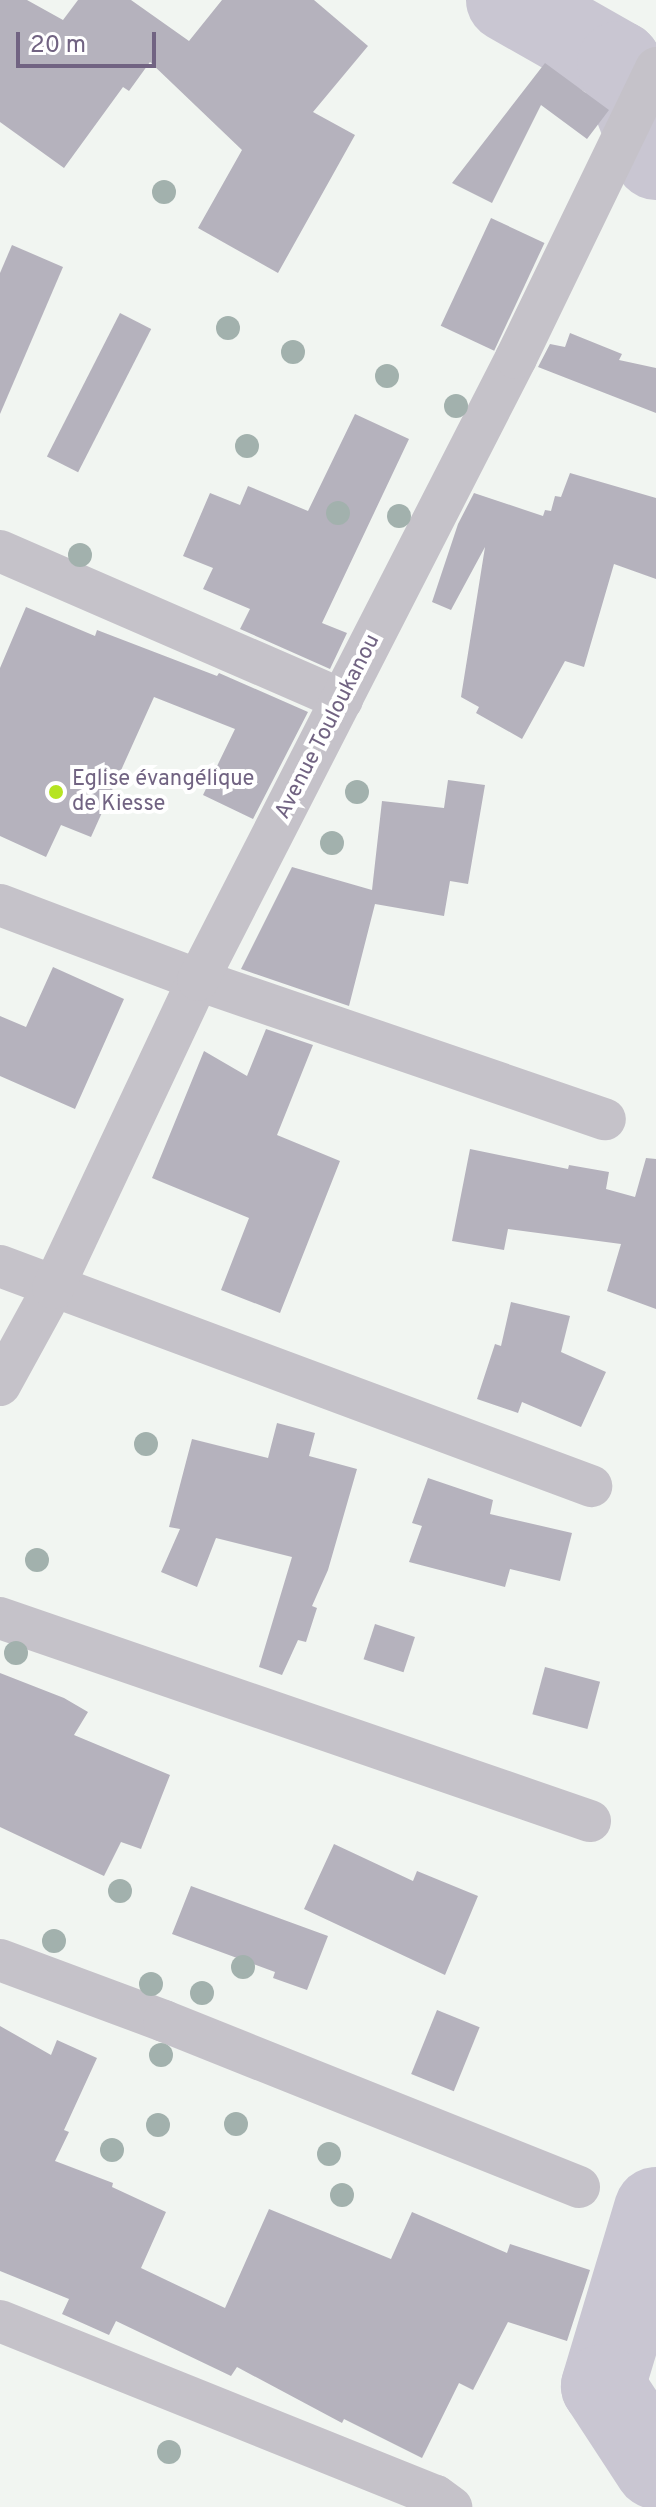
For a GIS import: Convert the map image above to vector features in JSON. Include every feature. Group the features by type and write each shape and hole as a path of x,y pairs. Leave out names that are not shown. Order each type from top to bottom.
{"street":[{"name":"Avenue Touloukanou","path":"0,1385 53,1288 198,980 516,358 656,68"},
{"path":"0,551 342,700"},
{"path":"0,905 198,980 605,1119"},
{"path":"0,1266 591,1486"},
{"path":"0,1618 590,1821"},
{"path":"0,1960 164,2021 579,2187"},
{"path":"0,2321 436,2496 451,2507"}],"building":[{"path":"0,0 27,0 63,20 78,0 131,0 189,41 222,0 314,0 368,46 313,112 355,135 278,273 198,228 242,150 150,62 129,91 123,87 64,168 0,122"},
{"path":"545,63 609,110 587,139 541,105 492,203 452,183"},
{"path":"491,218 544,243 494,351 441,326"},
{"path":"12,245 63,267 0,414 0,273"},
{"path":"120,313 151,329 78,472 47,456"},
{"path":"570,333 622,354 619,360 656,368 656,413 538,367 550,344 565,347"},
{"path":"355,414 409,439 322,623 347,633 330,669 240,629 250,609 203,589 213,568 183,556 210,493 240,505 248,486 308,511"},
{"path":"570,473 656,498 656,579 614,564 584,667 565,661 522,739 476,713 479,707 461,697 485,547 451,610 432,602 458,524 474,493 543,516 545,510 551,511 555,496 561,497"},
{"path":"26,607 95,636 97,630 217,676 219,673 308,712 253,819 203,795 235,729 154,697 91,837 61,825 46,857 0,836 0,668"},
{"path":"448,780 485,785 468,884 450,881 444,916 375,904 349,1006 241,969 292,867 372,890 382,801 444,808"},
{"path":"53,967 124,999 75,1109 0,1076 0,1016 26,1027"},
{"path":"266,1029 313,1045 277,1135 340,1161 280,1313 221,1290 249,1218 152,1178 204,1051 247,1076"},
{"path":"470,1149 568,1169 569,1165 609,1172 606,1189 635,1197 646,1158 656,1159 656,1309 607,1291 621,1244 508,1229 504,1250 452,1241"},
{"path":"511,1302 570,1316 561,1352 606,1372 581,1427 522,1402 518,1413 477,1399 495,1344 501,1346"},
{"path":"277,1423 315,1433 309,1456 357,1469 328,1570 312,1606 317,1608 306,1642 298,1640 282,1675 259,1667 292,1557 216,1538 197,1587 161,1572 180,1529 169,1527 192,1439 268,1458"},
{"path":"428,1478 493,1500 490,1514 572,1533 560,1581 510,1569 505,1587 409,1562 422,1526 412,1523"},
{"path":"375,1624 415,1637 404,1672 364,1659"},
{"path":"545,1667 600,1682 587,1729 532,1714"},
{"path":"0,1673 64,1698 88,1712 74,1735 170,1775 141,1849 121,1842 104,1876 0,1827"},
{"path":"334,1844 413,1881 417,1871 478,1896 445,1975 304,1909"},
{"path":"191,1886 328,1936 307,1990 273,1978 275,1972 172,1934"},
{"path":"437,2010 480,2027 454,2091 411,2074"},
{"path":"0,2026 51,2055 57,2040 97,2058 64,2130 69,2132 55,2161 113,2183 112,2187 166,2212 141,2268 225,2308 269,2209 391,2259 412,2212 507,2253 510,2244 590,2270 567,2341 508,2322 473,2390 459,2383 422,2458 344,2419 342,2423 237,2367 231,2376 116,2321 109,2335 62,2314 69,2299 0,2271"}],"waterway":[{"path":"508,0 619,63 656,158"},
{"path":"656,2209 603,2386 656,2467"}],"place":[{"name":"Eglise évangélique de Kiesse","path":"56,792"}]}
